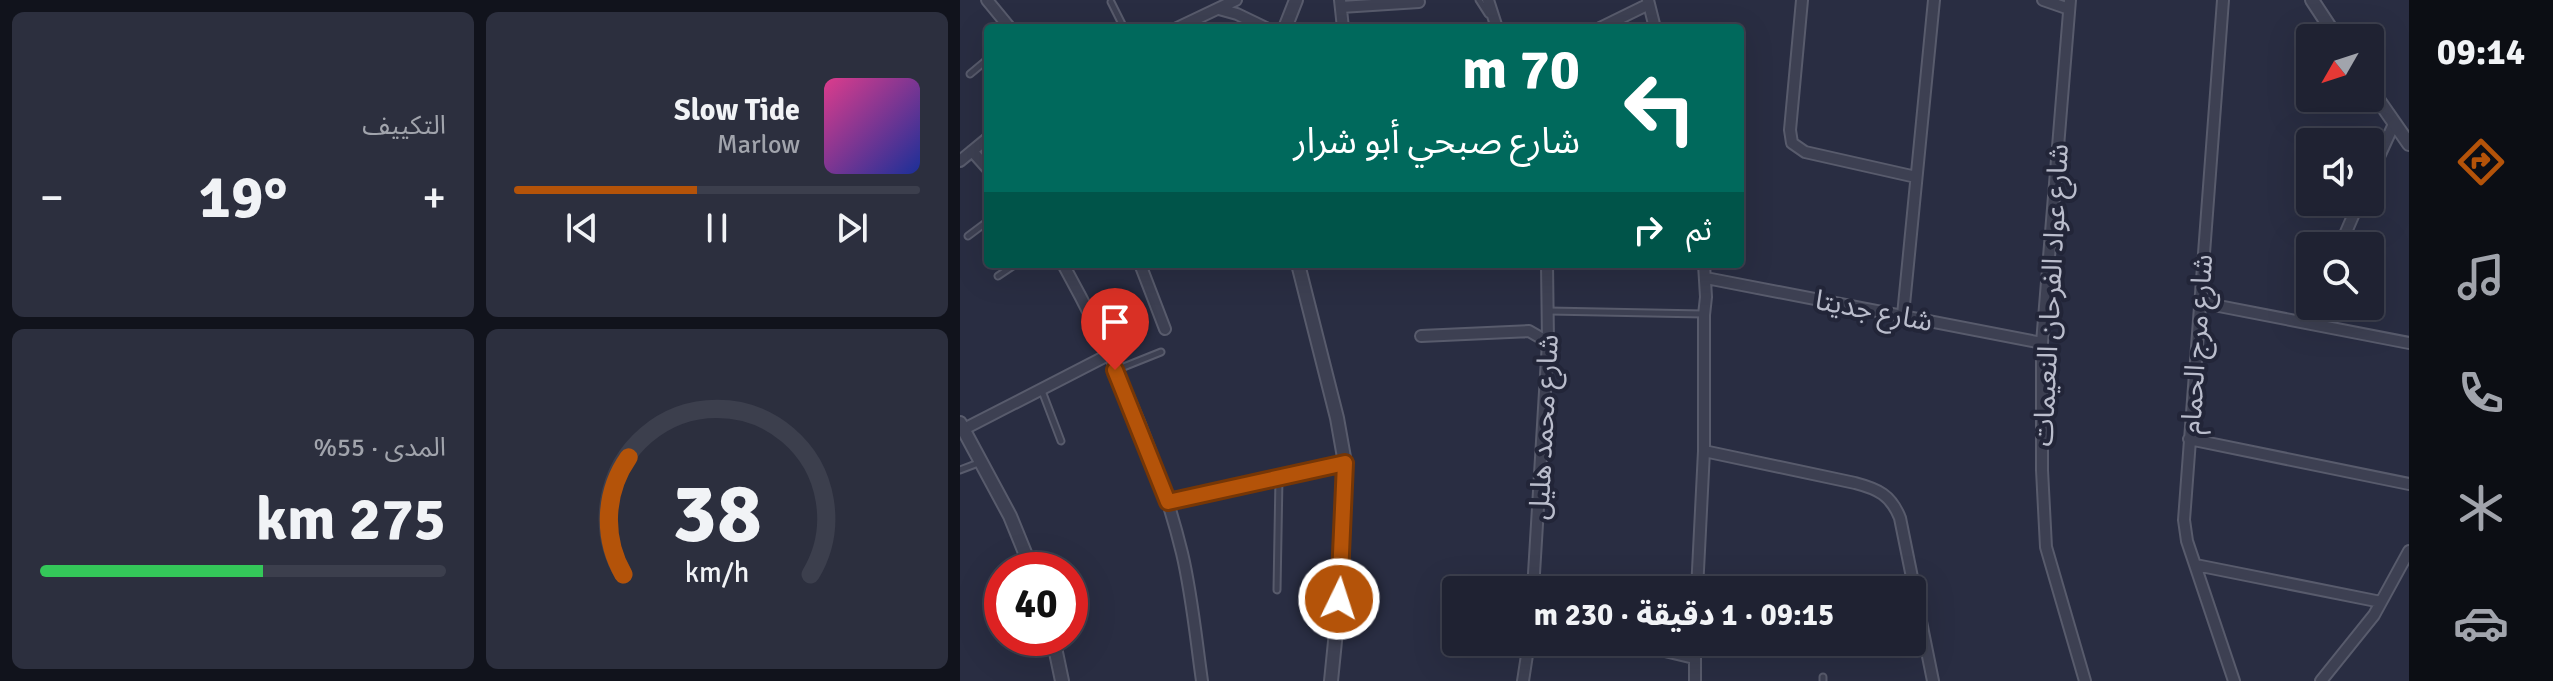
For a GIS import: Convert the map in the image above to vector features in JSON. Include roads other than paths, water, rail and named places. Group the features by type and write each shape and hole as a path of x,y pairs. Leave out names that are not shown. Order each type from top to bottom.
{"street":[{"path":"987,0 1007,24"},
{"path":"1186,24 1236,0"},
{"path":"1287,24 1296,0"},
{"path":"1488,0 1495,24"},
{"path":"1802,0 1790,130 1792,143 1805,152 1916,177"},
{"path":"1903,315 1934,0"},
{"path":"2043,0 2069,5"},
{"name":"شارع مرج الحمام","path":"2223,0 2184,520 2234,681"},
{"path":"2312,1 2328,24"},
{"path":"1343,24 1341,4 1419,2"},
{"path":"1608,24 1649,2 1654,24"},
{"name":"شارع عواد الفرحان النعيمات","path":"2069,5 2042,343 2042,483 2046,547 2085,681"},
{"path":"1219,9 1258,24"},
{"path":"2384,109 2409,144"},
{"path":"2384,146 2394,124"},
{"path":"960,161 984,141"},
{"path":"972,151 984,164"},
{"path":"1065,268 1115,370 1168,502 1183,556 1202,681"},
{"path":"1142,268 1165,329"},
{"path":"1299,268 1337,418 1345,463 1342,572 1331,681"},
{"name":"شارع محمد هليل","path":"1534,576 1548,342 1547,268"},
{"path":"1698,576 1704,451 1705,268"},
{"name":"شارع جديتا","path":"1706,278 2042,343"},
{"path":"2198,302 2409,343"},
{"path":"2311,324 2313,320"},
{"path":"1421,336 1529,331 1548,342"},
{"path":"1025,552 1010,516 962,426 1042,390 1108,355"},
{"path":"2189,439 2409,484"},
{"path":"1704,451 1855,483 1888,496 1900,518 1933,681"},
{"path":"1168,502 1345,463"},
{"path":"2324,680 2381,602 2407,558"},
{"path":"2196,565 2381,602"},
{"path":"1057,656 1062,681"},
{"path":"1523,681 1527,656"},
{"path":"1686,656 1694,658 1695,681"}],"lane":[{"path":"1479,0 1495,24"},
{"path":"1111,2 1122,24"},
{"path":"970,74 984,62"},
{"path":"968,236 984,224"},
{"path":"998,276 1010,268"},
{"path":"1549,311 1704,315"},
{"path":"1115,370 1161,352"},
{"path":"1042,390 1061,441"},
{"path":"960,470 982,462"},
{"path":"1277,590 1279,477"}]}
